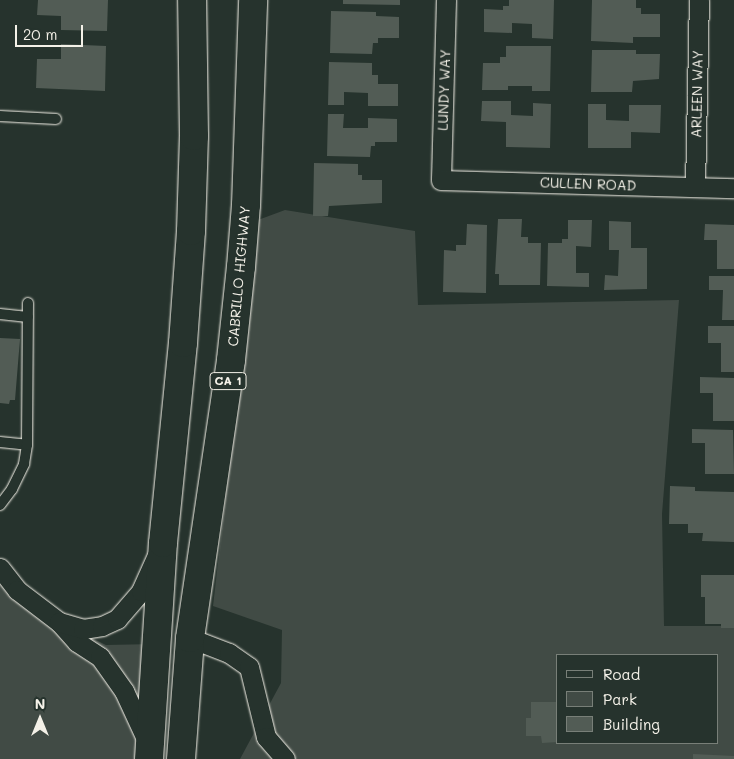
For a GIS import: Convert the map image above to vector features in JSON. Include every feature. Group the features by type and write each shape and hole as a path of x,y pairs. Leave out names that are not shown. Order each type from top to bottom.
{"highway":[{"path":"149,751 162,543 183,343 191,231 194,136 192,0"},
{"name":"CABRILLO HIGHWAY","path":"181,759 190,638 227,388 241,267 246,205 253,0"}],"street":[{"name":"LUNDY WAY","path":"441,180 446,0"},
{"name":"ARLEEN WAY","path":"694,187 699,0"},
{"name":"CULLEN ROAD","path":"441,180 734,188"},
{"path":"59,622 82,629 102,626 117,619 141,591 162,543"},
{"path":"0,568 17,590 59,622 77,642 100,657 124,691 149,751"},
{"path":"190,638 229,652 249,667 266,737 286,759"}],"lane":[{"path":"0,116 56,119"},
{"path":"0,505 21,474 26,445 28,303"},
{"path":"0,314 28,317"},
{"path":"0,442 26,445"}],"green space":[{"path":"285,210 415,231 418,305 679,300 662,514 664,626 734,626 734,759 240,759 281,683 282,630 213,606 258,220"},
{"path":"0,568 59,622 106,645 155,644 149,759 0,759"}],"building":[{"path":"38,0 108,0 107,31 61,30 61,16 37,15"},
{"path":"343,0 400,0 400,5 343,4"},
{"path":"509,0 554,0 553,39 532,38 532,24 512,23 512,33 484,32 484,9 503,10 503,6 509,6"},
{"path":"592,0 636,0 636,8 641,8 641,14 660,14 660,37 633,37 633,43 591,41"},
{"path":"331,11 376,12 376,16 399,17 399,38 378,38 378,43 373,43 372,54 330,53"},
{"path":"61,44 106,46 105,91 36,88 37,59 61,59"},
{"path":"506,46 551,46 550,91 532,91 532,86 508,86 508,90 482,90 483,63 500,63 500,57 506,57"},
{"path":"592,50 636,50 636,54 660,54 659,79 633,81 632,92 591,92"},
{"path":"329,62 372,63 372,75 378,75 378,84 398,84 398,106 368,106 368,93 344,92 344,105 328,105"},
{"path":"482,101 511,101 511,115 533,116 533,103 551,104 550,148 506,147 506,122 481,121"},
{"path":"588,104 606,104 606,120 629,121 629,105 661,105 660,133 631,132 631,148 588,148"},
{"path":"328,114 344,114 343,128 368,128 368,118 397,119 397,142 375,142 375,146 371,146 370,157 327,156"},
{"path":"314,163 358,164 358,175 362,175 362,180 382,180 382,203 329,206 328,216 313,216"},
{"path":"498,219 522,219 521,237 528,237 528,243 541,243 540,285 499,285 499,274 495,274"},
{"path":"568,220 592,220 591,247 576,246 576,273 589,273 589,287 547,286 548,243 562,243 562,239 568,239"},
{"path":"609,221 631,222 631,248 647,248 647,289 604,290 605,275 618,276 619,250 609,250"},
{"path":"467,224 487,225 486,293 443,292 444,250 456,251 456,245 466,245"},
{"path":"705,224 734,225 734,269 717,269 717,240 704,240"},
{"path":"709,276 734,276 734,320 722,320 723,290 709,290"},
{"path":"708,326 734,326 734,372 721,372 721,343 708,343"},
{"path":"0,338 20,339 15,400 10,400 9,404 0,403"},
{"path":"700,377 734,378 734,421 713,421 713,393 700,393"},
{"path":"692,429 733,430 734,474 705,474 705,443 692,443"},
{"path":"670,486 695,487 695,491 734,492 734,542 702,541 703,533 688,533 688,524 669,524"},
{"path":"701,575 734,575 734,628 721,628 721,624 705,624 705,597 701,597"},
{"path":"531,702 556,702 556,742 542,743 541,736 526,736 526,718 531,718"},
{"path":"693,754 734,756 734,759 693,759"}]}
